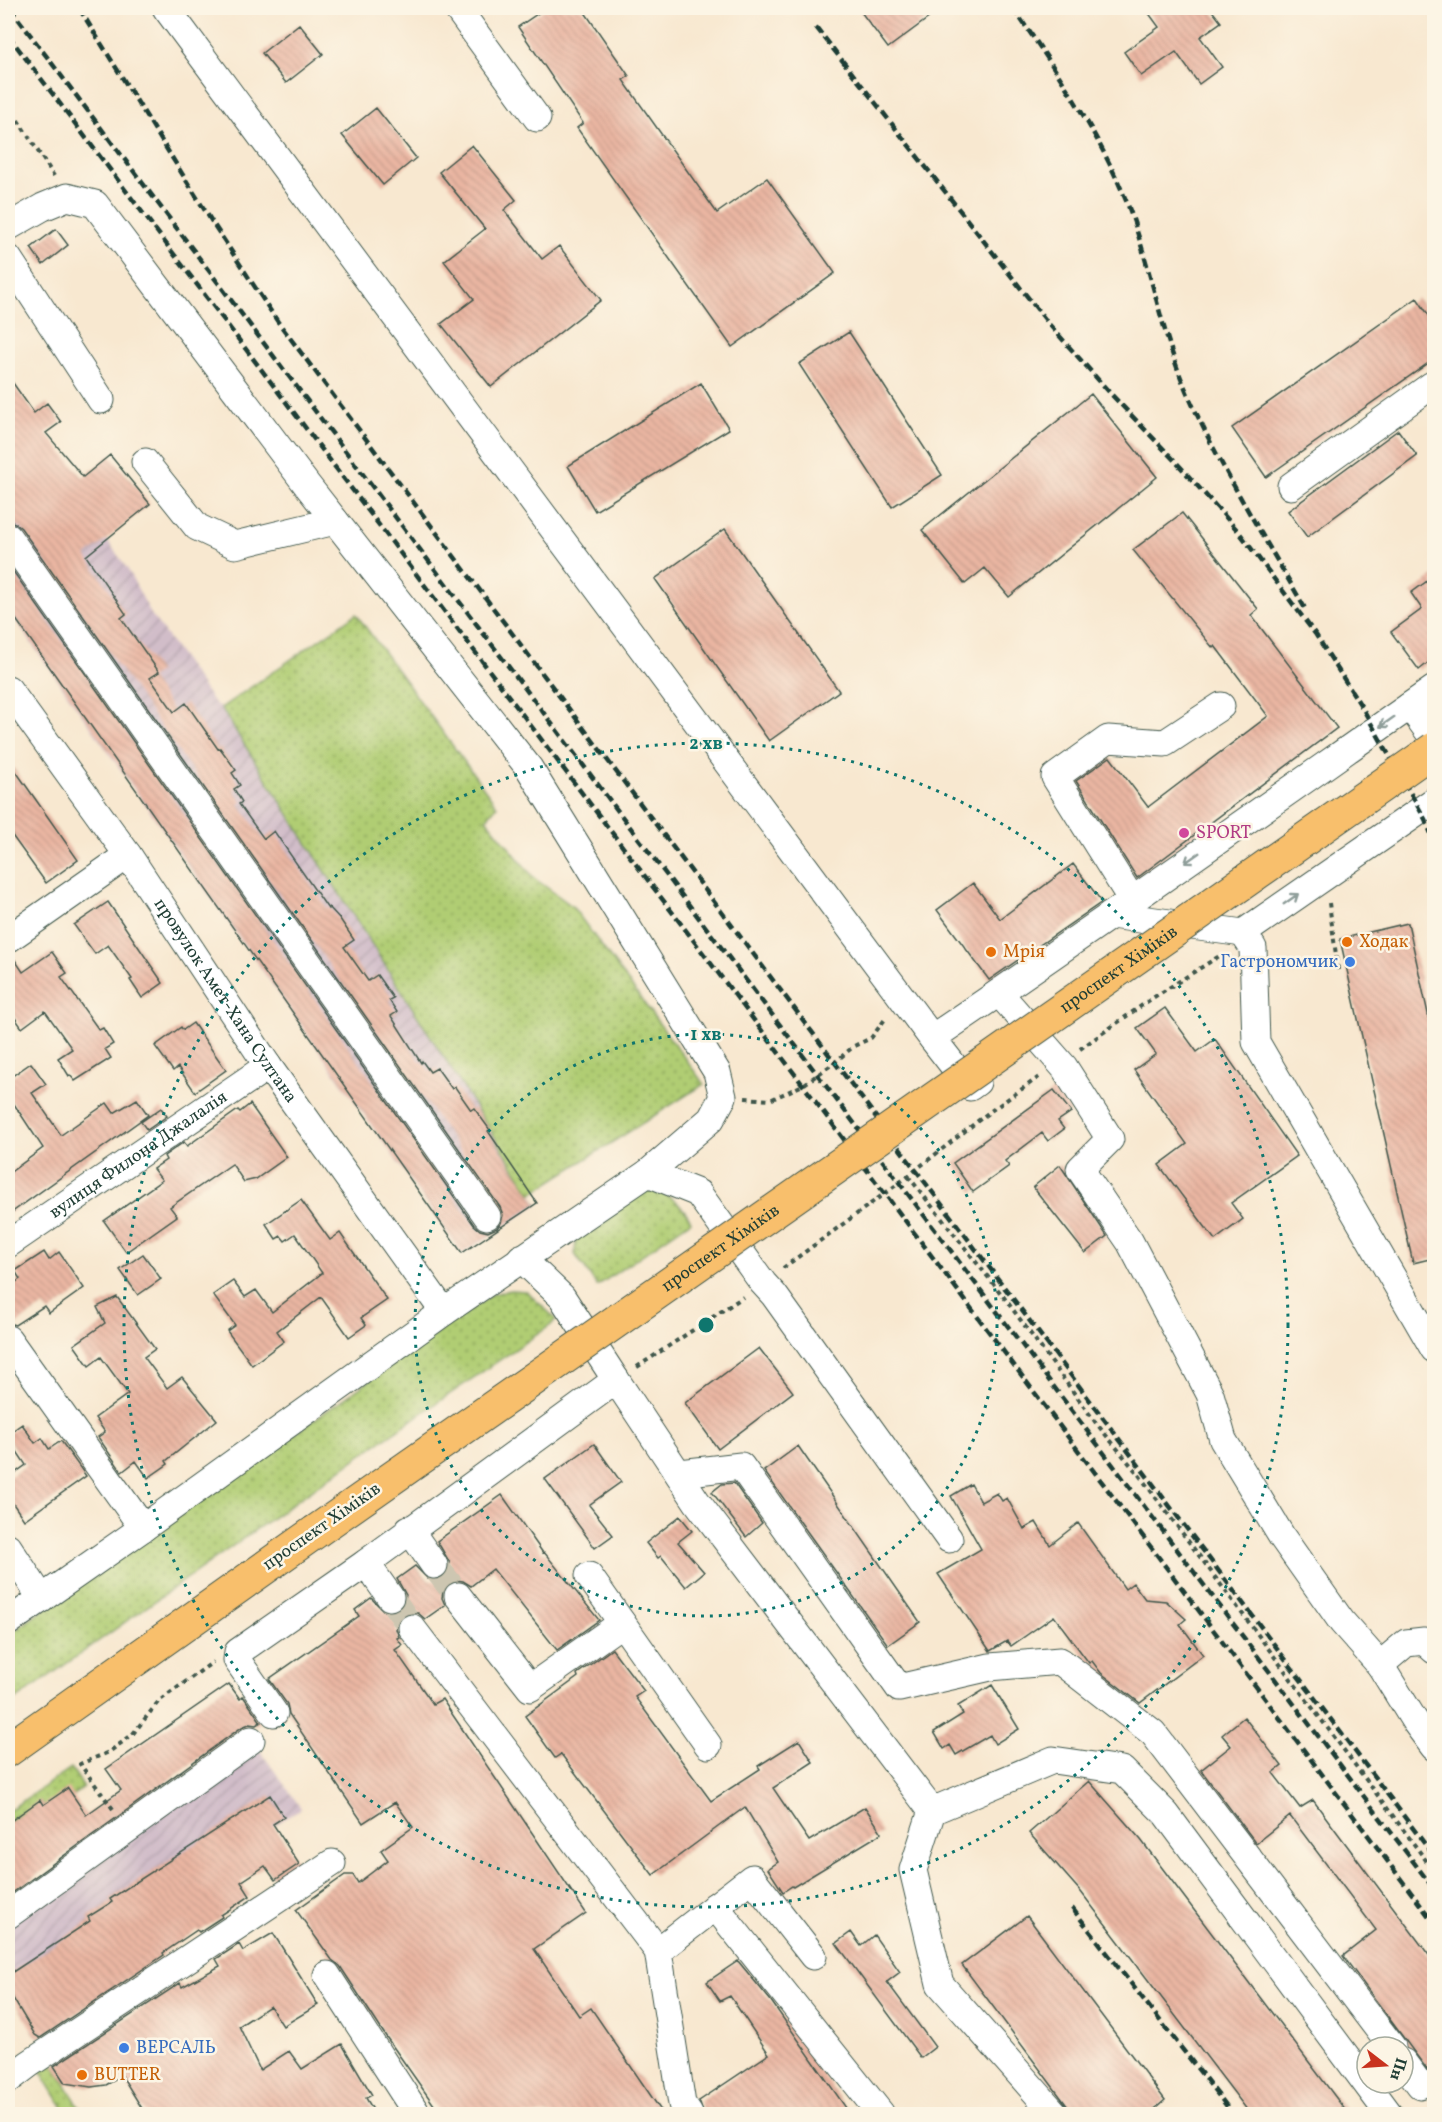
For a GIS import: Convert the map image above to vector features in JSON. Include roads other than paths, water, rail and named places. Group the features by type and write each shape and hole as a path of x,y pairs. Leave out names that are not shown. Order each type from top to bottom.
{"main road":[{"name":"проспект Хіміків","path":"8,1750 315,1532 1434,749"}],"street":[{"path":"166,8 970,1087 1198,927"},
{"path":"457,8 537,118"},
{"path":"8,227 43,207 67,197 95,204 335,521 529,768 717,1072 723,1097 711,1119 648,1173 444,1312 8,1622"},
{"path":"8,258 101,400"},
{"path":"1291,486 1432,385 1434,388"},
{"path":"145,462 197,527 235,545 335,521"},
{"path":"8,537 487,1216"},
{"name":"провулок Амет-Хана Султана","path":"8,689 128,855 268,1066 444,1312"},
{"path":"932,1038 1434,689"},
{"path":"1221,706 1166,744 1108,739 1055,777 1121,908 1198,927 1245,935 1434,801"},
{"path":"1410,706 1434,739"},
{"path":"8,939 128,855"},
{"path":"1245,935 1254,948 1256,1042 1434,1349"},
{"path":"999,993 1061,1063 1110,1139 1080,1169 1130,1242 1210,1394 1223,1440 1282,1537 1342,1622 1380,1665 1414,1720 1434,1747"},
{"name":"вулиця Филона Джалалія","path":"8,1244 268,1066"},
{"path":"648,1173 698,1194 774,1295 949,1539"},
{"path":"521,1258 562,1297 697,1502 932,1811"},
{"path":"8,1339 143,1528"},
{"path":"274,1713 237,1660 238,1652 366,1563 616,1380"},
{"path":"680,1473 741,1466 899,1688 990,1667 1060,1661 1153,1733 1383,2035"},
{"path":"410,1529 434,1565"},
{"path":"8,1547 42,1599"},
{"path":"366,1563 390,1597"},
{"path":"589,1576 708,1744"},
{"path":"458,1596 530,1688 622,1623"},
{"path":"412,1628 658,1951 682,2104 689,2115"},
{"path":"1380,1665 1406,1643 1424,1641 1434,1650"},
{"path":"8,1916 252,1740"},
{"path":"1055,2115 940,1984 913,1870 932,1811 1053,1760 1122,1770 1166,1814 1389,2115"},
{"path":"8,2080 28,2064 332,1863"},
{"path":"658,1951 752,1878 813,1956"},
{"path":"715,1906 881,2115"},
{"path":"327,1975 417,2115"},
{"path":"1415,2078 1420,2085"}],"tunnel":[{"path":"434,1565 458,1596"},
{"path":"390,1597 412,1628"}],"railway":[{"path":"10,8 1434,1889"},
{"path":"79,8 214,225 278,322 1434,1856"},
{"path":"1013,8 1062,80 1092,130 1118,181 1144,254 1170,346 1186,390 1228,474 1306,610"},
{"path":"816,27 1048,323 1239,532 1316,635 1363,709 1425,819 1434,841"},
{"path":"8,35 1434,1923"},
{"path":"1072,1908 1233,2114"}],"place":[{"name":"SPORT","path":"1184,833"},
{"name":"Ходак","path":"1347,942"},
{"name":"Мрія","path":"991,952"},
{"name":"Гастрономчик","path":"1350,962"},
{"name":"ВЕРСАЛЬ","path":"124,2048"},
{"name":"BUTTER","path":"82,2075"}]}
